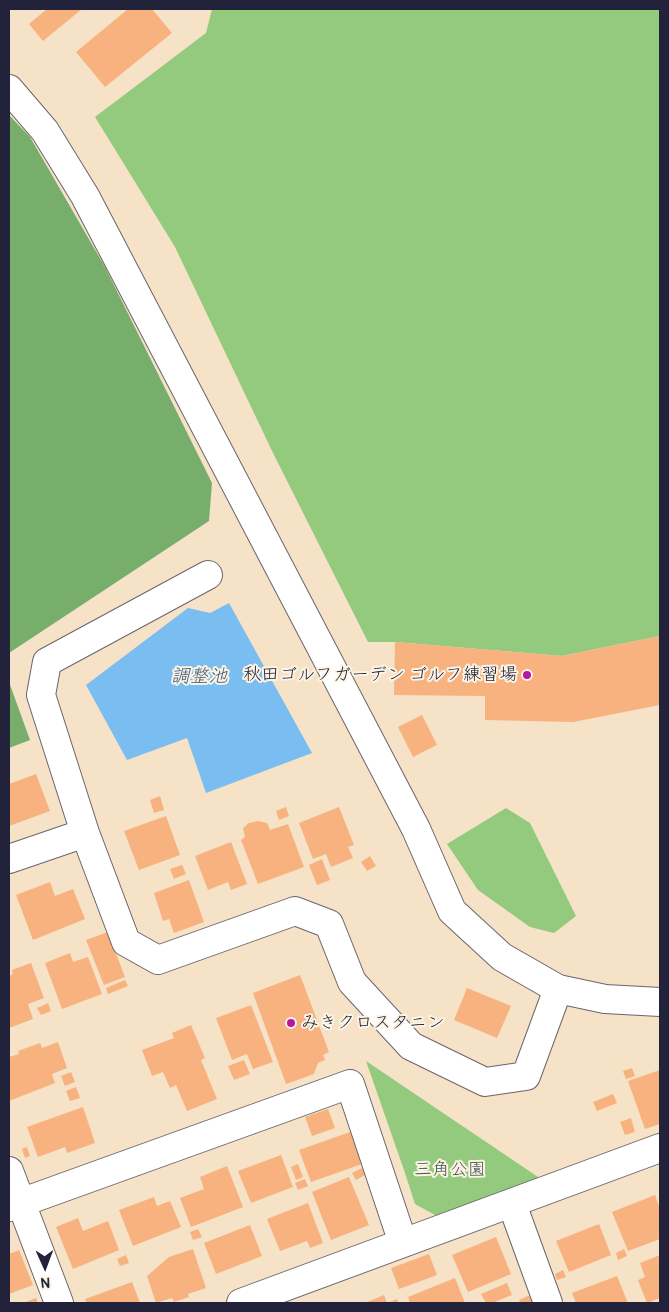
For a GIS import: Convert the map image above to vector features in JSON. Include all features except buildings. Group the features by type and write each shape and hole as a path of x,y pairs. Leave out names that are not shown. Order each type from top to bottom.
{"street":[{"path":"9,89 45,131 85,196 416,829 452,911 502,957 558,989 605,999 660,1002"},
{"path":"208,575 47,662 41,695 85,833 126,942 158,960 295,911 329,924 352,982 411,1046 485,1082 526,1076 558,989"},
{"path":"9,859 85,833"},
{"path":"14,1204 350,1084 403,1244"},
{"path":"241,1303 660,1148"},
{"path":"9,1171 14,1204 59,1303"},
{"path":"512,1204 548,1303"}],"green space":[{"path":"212,9 660,9 660,636 562,656 395,642 368,642 273,453 175,247 95,117 206,33"},
{"path":"9,115 30,137 105,267 212,483 209,521 9,653"},
{"path":"9,682 30,740 9,748"},
{"path":"506,808 530,823 576,916 554,933 530,927 478,890 447,844"},
{"name":"三角公園","path":"366,1061 544,1181 444,1220 415,1204"}],"water":[{"name":"調整池","path":"229,603 312,753 206,793 187,738 127,760 86,685 188,608 210,613"}],"place":[{"name":"秋田ゴルフガーデン ゴルフ練習場","path":"527,675"},
{"name":"みきクロスタニン","path":"291,1023"}]}
